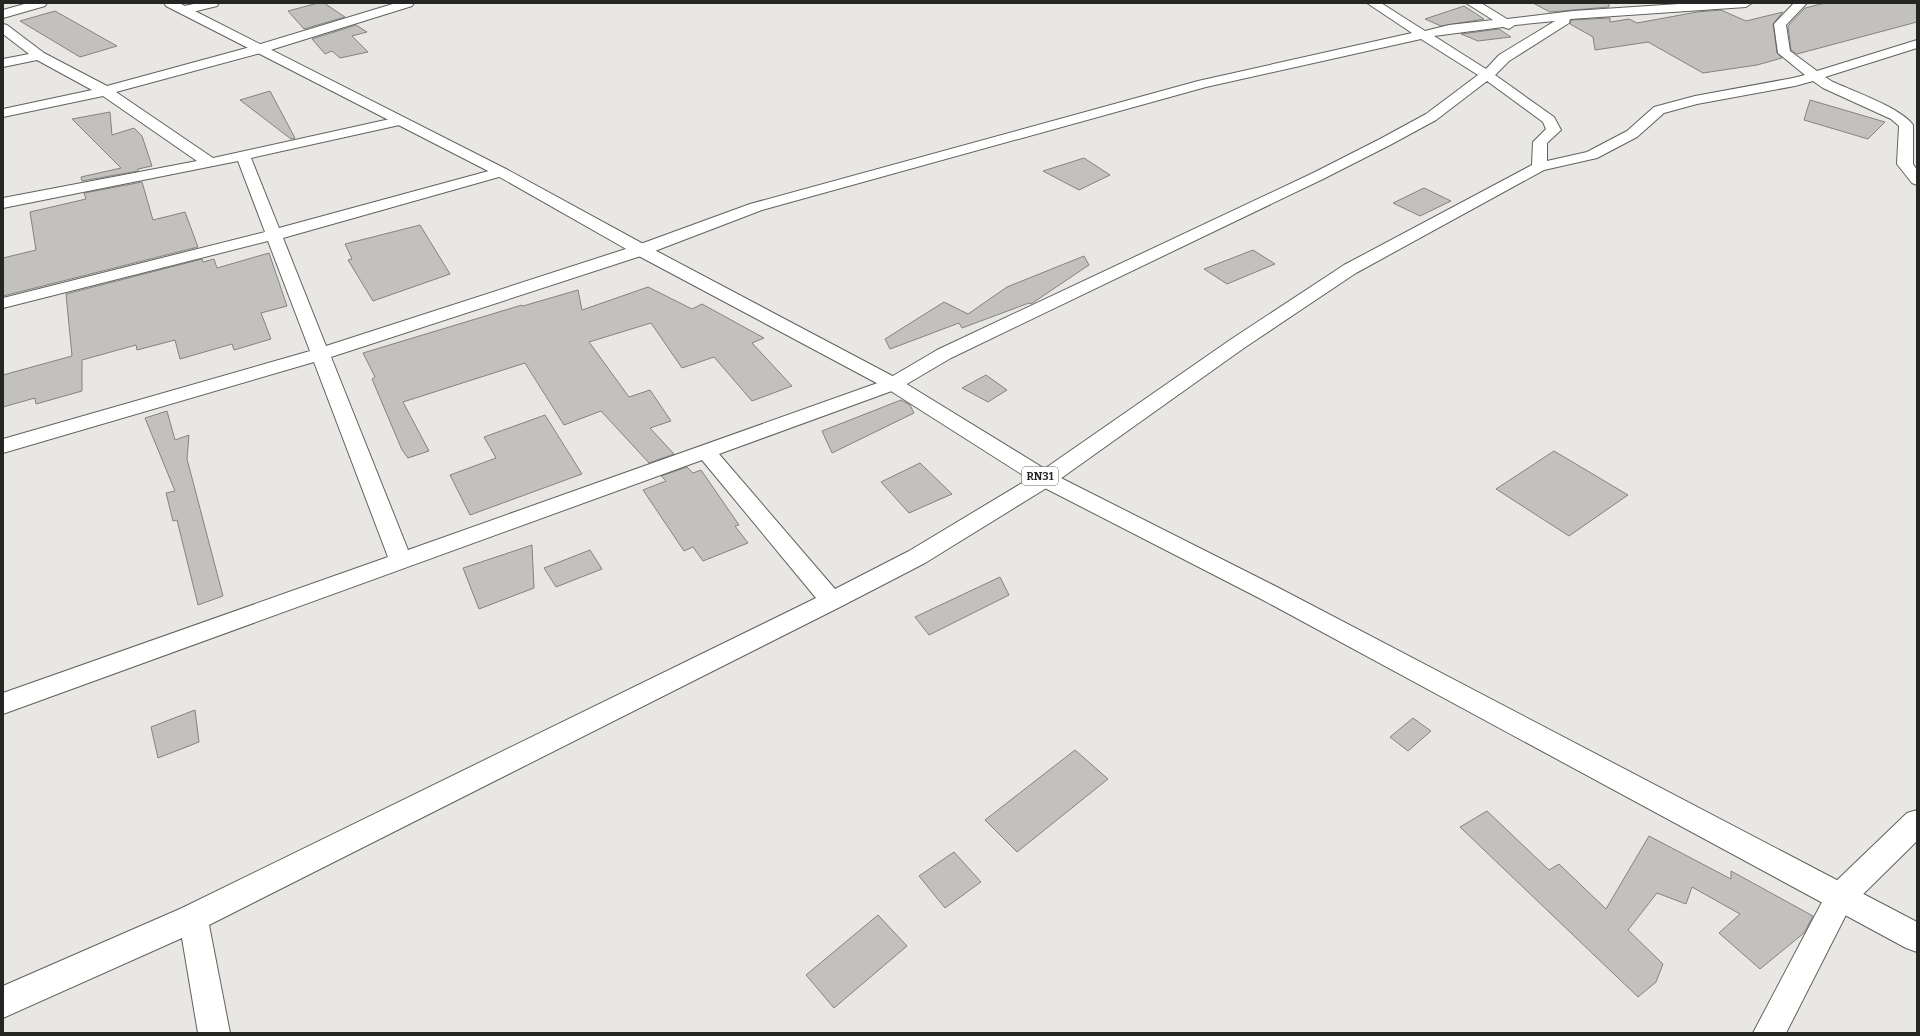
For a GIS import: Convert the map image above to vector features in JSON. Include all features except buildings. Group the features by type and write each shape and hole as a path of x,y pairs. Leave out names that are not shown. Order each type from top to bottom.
{"street":[{"path":"3,14 41,3"},
{"path":"177,6 213,3"},
{"path":"3,113 106,91 259,49 390,5 408,3"},
{"path":"1373,3 1487,75 1549,120 1554,130 1540,142 1539,167"},
{"path":"1472,3 1504,23 1536,37"},
{"path":"3,704 893,384 944,354 1297,187 1431,117 1487,75 1504,58 1536,37 1573,16 1590,3"},
{"path":"1594,3 1614,13"},
{"path":"3,446 321,354 641,250 756,208 1203,84 1449,29 1672,7 1746,3"},
{"path":"1801,3 1780,24 1784,53 1828,85 1896,116 1906,125 1911,162 1917,180"},
{"name":"RN31","path":"177,6 501,172 641,250 893,384 1045,479 1270,593 1917,938"},
{"path":"3,28 39,56 106,91 210,163"},
{"path":"3,1002 193,918 832,601 917,557 1045,479 1237,344 1350,269 1539,167 1592,155 1632,134 1659,110 1695,100 1795,82 1917,44"},
{"path":"3,63 39,56"},
{"path":"3,203 210,163 399,121"},
{"path":"243,156 401,561"},
{"path":"3,302 274,235 501,172"},
{"path":"706,451 832,601"},
{"path":"1769,1033 1840,897 1917,822"},
{"path":"193,918 214,1033"}]}
